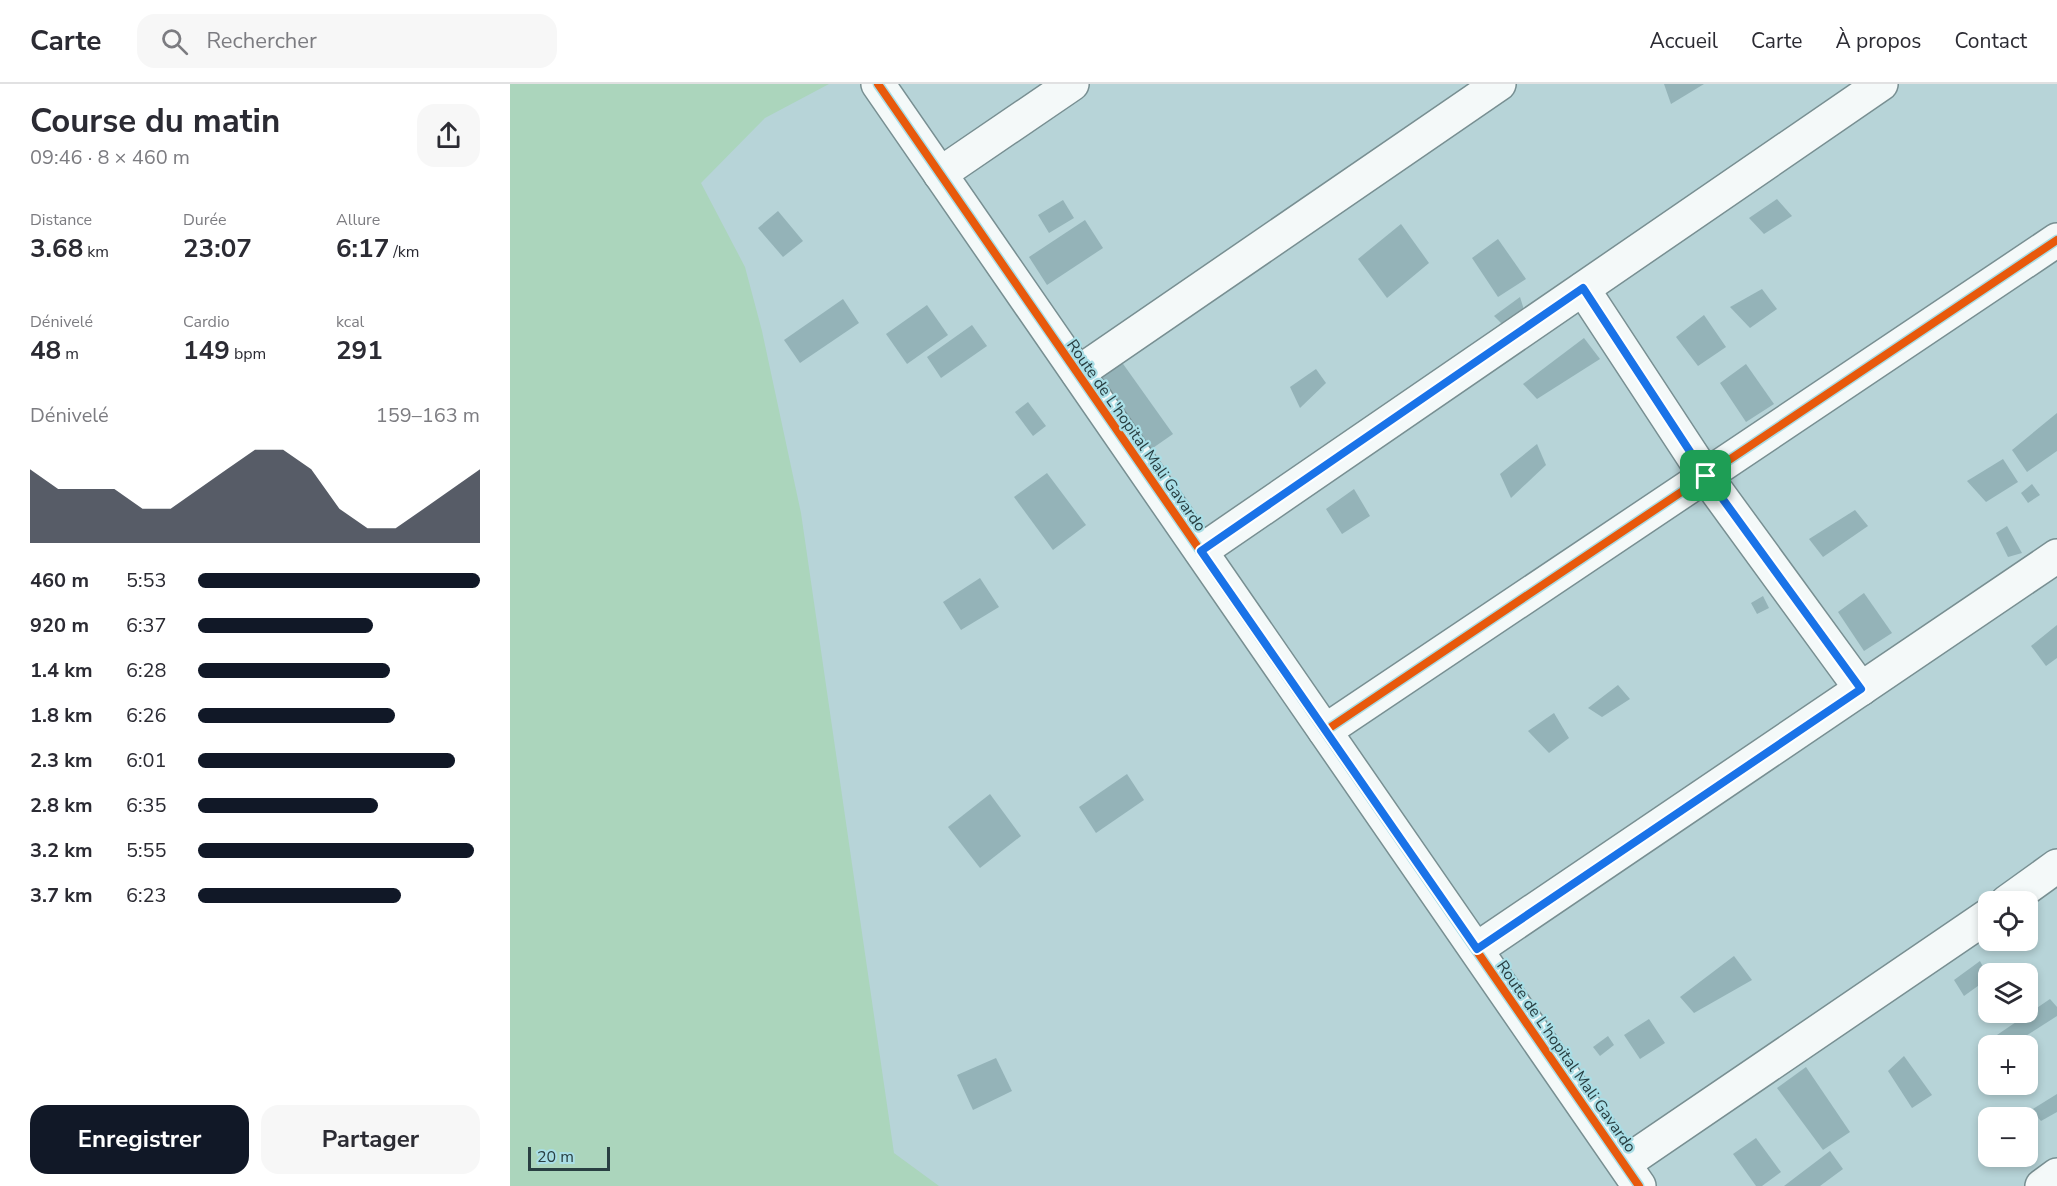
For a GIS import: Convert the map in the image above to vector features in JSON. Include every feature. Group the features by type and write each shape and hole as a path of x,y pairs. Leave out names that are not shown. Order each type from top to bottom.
{"street":[{"name":"Route de L'hopital Mali Gavardo","path":"878,84 1632,1175"},
{"path":"940,174 1072,84"},
{"path":"1078,373 1499,84"},
{"path":"1201,551 1881,84"},
{"path":"1325,731 2057,240"},
{"path":"1583,288 1706,476 1861,689"},
{"path":"1477,949 2057,556"},
{"path":"2022,891 2057,866"},
{"path":"1632,1175 1978,923"},
{"path":"2042,1186 2057,1176"}],"green space":[{"path":"510,84 829,84 765,118 701,183 745,267 762,331 801,513 894,1153 939,1186 510,1186"}],"building":[{"path":"1664,84 1704,84 1671,104"},
{"path":"1777,199 1792,216 1764,234 1749,218"},
{"path":"1063,200 1074,218 1049,233 1038,215"},
{"path":"778,211 803,241 783,257 758,228"},
{"path":"1085,220 1103,248 1047,285 1029,257"},
{"path":"1401,224 1429,263 1387,298 1358,259"},
{"path":"1498,239 1526,279 1498,297 1472,258"},
{"path":"1762,289 1777,309 1750,328 1730,307"},
{"path":"1520,297 1525,313 1503,325 1494,316"},
{"path":"843,299 859,323 800,363 784,340"},
{"path":"927,305 948,335 907,364 886,334"},
{"path":"1704,315 1726,347 1698,366 1676,337"},
{"path":"972,325 987,346 941,378 927,357"},
{"path":"1584,338 1600,359 1537,399 1523,384"},
{"path":"1121,361 1173,434 1150,450 1098,377"},
{"path":"1746,364 1774,404 1746,422 1720,383"},
{"path":"1316,369 1326,383 1300,408 1290,387"},
{"path":"1028,402 1046,426 1033,436 1015,412"},
{"path":"2057,413 2057,451 2027,472 2012,450"},
{"path":"1537,444 1546,465 1511,498 1500,474"},
{"path":"2003,459 2018,482 1986,502 1967,481"},
{"path":"1047,473 1086,525 1053,550 1014,497"},
{"path":"2032,484 2040,495 2028,503 2021,493"},
{"path":"1354,489 1370,516 1342,534 1326,509"},
{"path":"1855,510 1868,526 1823,557 1809,539"},
{"path":"2007,526 2022,553 2008,557 1996,533"},
{"path":"980,578 999,607 961,630 943,602"},
{"path":"1864,593 1892,633 1864,651 1838,612"},
{"path":"1763,596 1769,608 1757,614 1751,603"},
{"path":"2057,625 2057,658 2046,666 2031,646"},
{"path":"1618,685 1630,699 1602,717 1588,708"},
{"path":"1554,713 1569,738 1549,753 1528,731"},
{"path":"1127,774 1144,800 1096,833 1079,807"},
{"path":"990,794 1021,836 980,868 948,827"},
{"path":"1734,956 1752,980 1694,1013 1680,997"},
{"path":"1980,961 1981,963 1978,963 1978,986 1964,996 1954,980"},
{"path":"2050,999 2057,1007 2057,1016 2027,1035 1997,1035 2015,1023 2038,1023 2038,1007"},
{"path":"1649,1019 1665,1043 1640,1059 1624,1035"},
{"path":"1608,1036 1614,1045 1600,1056 1593,1047"},
{"path":"1904,1056 1932,1095 1912,1108 1888,1071"},
{"path":"996,1058 1012,1091 973,1110 957,1075"},
{"path":"1806,1067 1850,1132 1823,1150 1777,1088"},
{"path":"2057,1094 2057,1112 2041,1121 2038,1118 2038,1107 2036,1107"},
{"path":"1756,1138 1781,1172 1762,1186 1756,1186 1733,1154"},
{"path":"1830,1151 1843,1169 1820,1186 1784,1186"}],"cycle path":[{"path":"878,84 1639,1186"},
{"path":"1325,731 2057,240"}],"route":[{"path":"1583,288 1706,476 1861,689 1477,949 1201,551 1583,288"}]}
